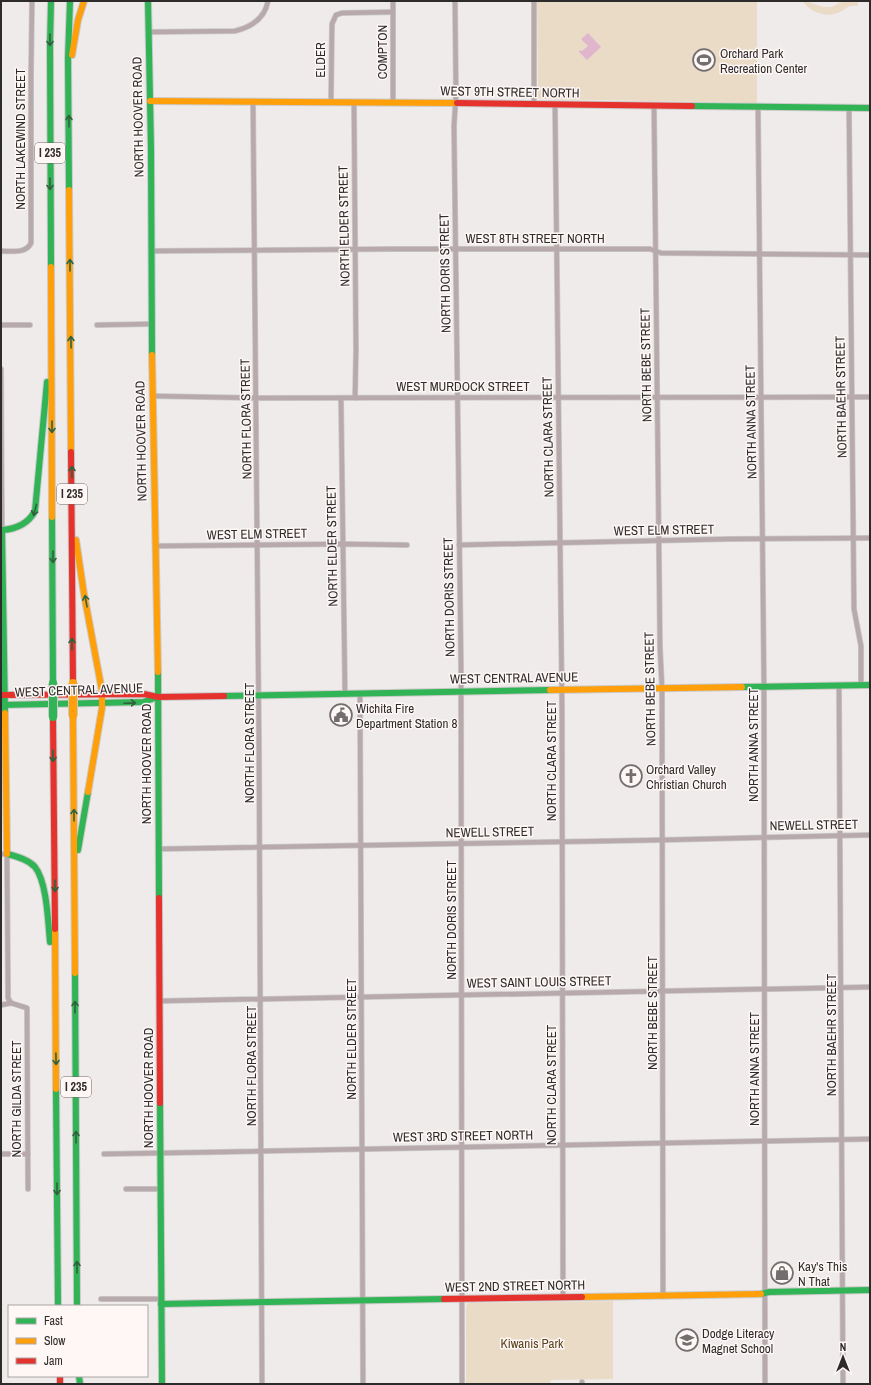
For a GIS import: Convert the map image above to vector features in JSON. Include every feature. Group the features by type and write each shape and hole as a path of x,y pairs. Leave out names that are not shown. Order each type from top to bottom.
{"main road":[{"name":"I 235","path":"51,1 53,717 58,1305"},
{"name":"I 235","path":"70,1 68,78 77,1305"},
{"path":"68,78 78,20 84,1"},
{"name":"NORTH HOOVER ROAD","path":"148,1 151,251 150,324 152,341 158,697 162,1384"},
{"name":"WEST 9TH STREET NORTH","path":"150,101 332,101 870,108"},
{"path":"52,346 35,511 32,517 22,526 13,530 2,530 1,550 4,854 26,860 31,863 39,873 46,903 55,992"},
{"path":"72,502 79,560 102,694 100,725 74,868"},
{"name":"WEST CENTRAL AVENUE","path":"2,695 144,694 158,697 866,685"},
{"name":"WEST CENTRAL AVENUE","path":"3,705 144,702 158,697"},
{"name":"WEST 2ND STREET NORTH","path":"161,1302 262,1303 563,1298 870,1290"}],"street":[{"name":"NORTH LAKEWIND STREET","path":"1,251 23,251 28,249 31,243 32,1"},
{"path":"149,32 235,31 250,26 259,18 264,13 268,1"},
{"name":"COMPTON","path":"392,1 393,102"},
{"name":"NORTH DORIS STREET","path":"455,1 457,398 461,692 463,1147 462,1384"},
{"path":"534,1 534,104"},
{"name":"ELDER","path":"332,101 331,38 333,20 336,16 342,13 393,12"},
{"name":"NORTH FLORA STREET","path":"254,101 262,998 262,1384"},
{"name":"NORTH ELDER STREET","path":"354,102 356,250 355,398"},
{"name":"NORTH CLARA STREET","path":"555,104 562,690 563,1298"},
{"name":"NORTH BEBE STREET","path":"654,105 660,647 662,688 663,1296"},
{"name":"NORTH ANNA STREET","path":"758,107 764,687 765,1384"},
{"name":"NORTH BAEHR STREET","path":"849,108 854,609 866,685"},
{"name":"WEST 8TH STREET NORTH","path":"151,251 650,249 661,253 870,255"},
{"path":"98,325 150,324"},
{"path":"1,325 30,325"},
{"path":"1,369 2,530"},
{"name":"WEST MURDOCK STREET","path":"152,396 256,398 870,397"},
{"name":"NORTH ELDER STREET","path":"341,398 346,694"},
{"name":"WEST ELM STREET","path":"459,545 870,538"},
{"name":"WEST ELM STREET","path":"156,546 343,544 407,545"},
{"name":"NORTH BAEHR STREET","path":"839,686 844,1291 843,1384"},
{"name":"NORTH ELDER STREET","path":"360,694 363,1384"},
{"name":"NEWELL STREET","path":"158,849 870,835"},
{"path":"1,1005 11,1003 8,998 4,854"},
{"name":"WEST SAINT LOUIS STREET","path":"160,1002 262,998 870,987"},
{"name":"NORTH GILDA STREET","path":"11,1003 27,1008 28,1189"},
{"name":"WEST 3RD STREET NORTH","path":"104,1154 870,1139"},
{"path":"1,1154 28,1154"},
{"path":"126,1188 160,1189"},
{"name":"WEST 2ND STREET NORTH","path":"101,1299 161,1302"}],"green space":[{"path":"537,1 757,1 757,103 539,99"},
{"path":"802,1 823,7 829,7 840,2 858,1 858,6 849,7 841,12 828,15 814,11"},
{"name":"Kiwanis Park","path":"613,1301 613,1379 551,1380 550,1384 466,1384 467,1304"}],"shaded area":[{"path":"588,33 601,47 587,60 579,52 588,46 581,39"}],"traffic: fast":[{"path":"51,1 51,267"},
{"path":"69,190 68,58 70,1"},
{"path":"148,1 151,149 152,355"},
{"path":"692,106 870,108"},
{"path":"2,530 22,525 32,516 35,511 47,382"},
{"path":"52,517 53,683"},
{"path":"2,530 5,713"},
{"path":"158,672 159,898"},
{"path":"53,683 53,717"},
{"path":"742,687 870,685"},
{"path":"224,696 550,690"},
{"path":"1,705 143,702 158,697"},
{"path":"78,850 88,792"},
{"path":"7,854 29,862 35,867 39,874 46,903 50,942"},
{"path":"75,973 77,1305"},
{"path":"56,1089 58,1305"},
{"path":"160,1103 162,1384"},
{"path":"761,1294 769,1292 870,1290"},
{"path":"161,1304 444,1299"},
{"path":"79,1377 80,1384"}],"traffic: slow":[{"path":"72,55 78,20 84,1"},
{"path":"150,101 457,103"},
{"path":"69,190 71,452"},
{"path":"51,267 52,517"},
{"path":"152,355 158,672"},
{"path":"76,540 84,594 102,691 102,708 88,792"},
{"path":"73,683 73,716"},
{"path":"550,690 742,687"},
{"path":"5,713 7,854"},
{"path":"73,716 75,973"},
{"path":"55,929 56,1089"},
{"path":"582,1297 761,1294"}],"traffic: jam":[{"path":"457,103 692,106"},
{"path":"71,452 73,683"},
{"path":"1,695 144,694 158,697 224,696"},
{"path":"53,717 55,929"},
{"path":"159,898 160,1103"},
{"path":"444,1299 582,1297"},
{"path":"60,1377 60,1384"}],"place":[{"name":"Orchard Park Recreation Center","path":"704,60"},
{"name":"Wichita Fire Department Station 8","path":"341,715"},
{"name":"Orchard Valley Christian Church","path":"631,776"},
{"name":"Kay's This N That","path":"782,1273"},
{"name":"Dodge Literacy Magnet School","path":"687,1340"}]}
